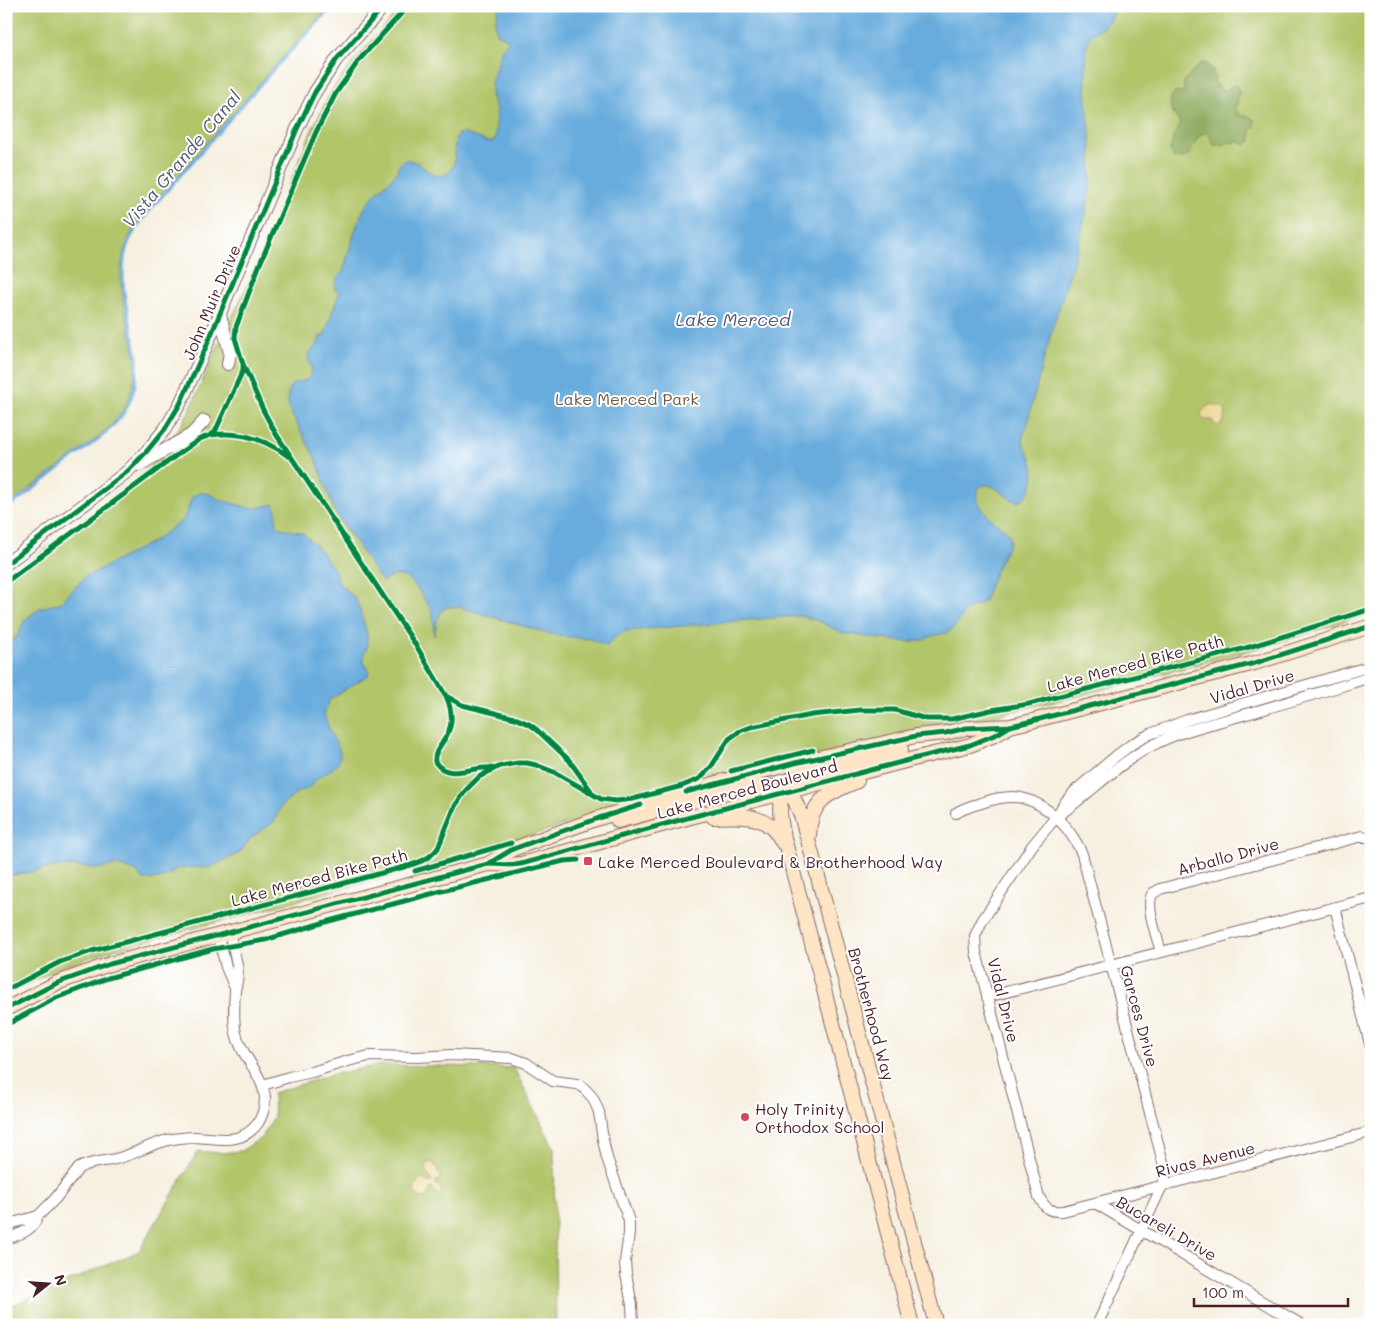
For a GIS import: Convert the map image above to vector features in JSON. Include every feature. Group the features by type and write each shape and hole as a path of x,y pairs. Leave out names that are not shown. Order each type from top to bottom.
{"main road":[{"name":"Lake Merced Boulevard","path":"6,1009 52,985 89,970 488,864 514,849 616,812 795,763 916,736 946,733 966,728 1010,726 1244,666 1371,626"},
{"name":"Lake Merced Boulevard","path":"488,864 511,866 521,864 785,791 970,745 997,734 1010,726"},
{"path":"912,1325 791,864 781,824 781,808 785,791 793,779 801,775 923,743 946,733"},
{"path":"813,858 809,834 811,818 816,806 824,796 912,759"},
{"path":"514,849 739,789 769,786 785,791 794,799 801,815 813,858"},
{"path":"687,818 746,816 767,823 778,834 791,864"},
{"name":"Brotherhood Way","path":"813,858 936,1325"}],"street":[{"name":"John Muir Drive","path":"6,564 128,471 156,441 173,416 220,315 315,92 337,59 384,6"},
{"path":"220,315 230,353 228,364"},
{"path":"128,471 192,434 204,421"},
{"name":"Vidal Drive","path":"1048,1209 1039,1197 976,952 975,936 982,920 1032,846 1056,817 1066,801 1076,790 1132,744 1150,734 1188,720 1371,666"},
{"name":"Vidal Drive","path":"1056,817 1083,798 1138,753 1154,744 1191,730 1371,677"},
{"name":"Garces Drive","path":"956,813 965,807 989,800 1022,798 1039,805 1067,827 1076,840 1082,854 1164,1166 1162,1186 1097,1325"},
{"name":"Arballo Drive","path":"1161,952 1150,908 1150,899 1160,889 1362,836 1371,838"},
{"path":"987,997 1371,898"},
{"path":"1335,907 1371,1048"},
{"path":"6,1239 27,1231 32,1227 38,1216 55,1199 80,1168 85,1165 119,1158 169,1140 196,1137 230,1140 244,1135 256,1125 265,1105 263,1085 236,1036 234,1013 235,989 226,968 223,933"},
{"path":"263,1085 369,1056 418,1057 452,1055 512,1058 526,1063 553,1081 582,1086 597,1105 607,1158 629,1221 625,1262 634,1325"},
{"name":"Rivas Avenue","path":"1048,1209 1054,1212 1063,1212 1371,1132"},
{"name":"Bucareli Drive","path":"1095,1203 1302,1325"},
{"path":"6,1225 38,1216"}],"green space":[{"path":"6,6 330,6 149,208 135,227 126,245 121,279 135,357 134,377 132,390 119,417 100,436 6,506"},
{"name":"Lake Merced Park","path":"403,6 1371,6 1371,613 1270,645 1074,697 935,729 622,807 479,852 109,951 62,967 6,994 6,579 136,481 160,455 183,422 252,276 310,134 327,99 348,68"},
{"path":"1204,63 1212,70 1214,81 1218,88 1224,91 1233,85 1237,86 1239,92 1236,110 1240,116 1248,116 1254,120 1255,126 1251,130 1251,141 1246,145 1238,141 1214,145 1206,132 1199,136 1193,145 1191,153 1183,158 1174,157 1170,152 1174,134 1180,124 1170,106 1171,97 1176,92 1184,91 1184,81 1200,64"},
{"path":"379,1065 514,1068 554,1148 556,1325 6,1325 6,1308 139,1251 198,1151 220,1153 241,1151 261,1138 274,1117 273,1093 334,1074"}],"sand":[{"path":"1213,404 1222,406 1226,411 1224,421 1219,426 1215,425 1212,420 1204,420 1201,416 1205,408"},
{"path":"430,1162 435,1165 438,1173 441,1174 440,1180 436,1181 436,1185 442,1191 437,1195 431,1188 426,1197 419,1197 415,1193 414,1188 418,1180 422,1178 429,1183 432,1182 426,1171 427,1163"}],"water":[{"name":"Lake Merced","path":"499,6 1115,6 1108,22 1091,36 1086,47 1086,95 1092,163 1091,177 1087,208 1080,238 1023,437 1023,442 1032,462 1033,482 1028,493 1018,502 989,485 980,487 977,493 978,502 984,511 1007,532 1010,541 984,601 971,607 964,613 954,628 946,633 921,641 910,642 843,633 818,621 802,616 782,617 626,631 614,638 607,646 590,639 559,636 460,607 452,607 443,610 440,614 434,636 432,611 411,582 402,576 396,576 382,582 335,512 316,459 292,415 288,403 288,393 292,384 307,380 310,377 311,368 308,354 318,344 320,336 324,336 340,291 334,289 337,278 343,272 357,225 370,200 394,176 400,163 405,160 413,161 432,174 443,176 452,169 454,164 455,143 458,134 463,133 489,142 496,138 496,110 491,94 491,83 502,49 509,41 497,33 495,23"},
{"path":"200,492 210,494 220,500 250,508 274,504 277,527 303,533 320,550 335,571 339,584 356,599 367,633 364,663 369,671 368,675 330,699 324,714 340,752 338,762 334,767 317,778 310,788 298,792 281,806 274,822 252,837 239,853 209,868 178,868 159,879 146,880 141,878 136,871 117,865 97,869 57,866 6,876 6,645 17,637 24,621 40,608 60,603 85,577 154,541 184,519 192,497"}],"waterway":[{"name":"Vista Grande Canal","path":"6,509 101,437 121,417 134,390 137,364 123,284 125,255 131,237 151,209 272,71 333,6"}],"cycle path":[{"path":"6,564 128,471 165,429 180,404 206,347 297,129 315,92 337,59 384,6"},
{"path":"6,582 181,452 200,439 215,432 243,370 235,338 236,327 259,266 316,132 336,93 360,59 408,6"},
{"path":"243,364 263,410 276,434 417,647 446,696 462,705 515,718 529,724 569,760 591,791"},
{"path":"211,435 242,435 270,445 288,456"},
{"name":"Lake Merced Bike Path","path":"6,990 60,962 92,951 404,867 422,860 438,848 455,806 466,790 479,777 501,766 518,763 536,765 554,772 601,799 616,801 633,799 682,786 699,779 711,767 729,739 740,731 751,727 812,715 860,710 895,710 926,719 952,719 1029,704 1246,648 1371,609"},
{"path":"686,792 795,763 916,736 946,733 966,728 1010,726 1032,721 1255,663 1371,626"},
{"path":"446,696 451,721 446,737 435,756 435,762 441,768 454,772 492,768"},
{"path":"6,1009 57,983 110,964 488,864 521,864 687,818 970,745 997,734 1010,726"},
{"path":"731,771 813,750"},
{"path":"488,864 513,849 641,805"},
{"name":"Lake Merced Bike Path","path":"415,871 511,843"},
{"path":"6,1025 56,998 108,978 213,949 265,940 442,891 564,861 578,860"}],"place":[{"name":"Lake Merced Boulevard & Brotherhood Way","path":"588,861"},
{"name":"Holy Trinity Orthodox School","path":"745,1117"}]}
